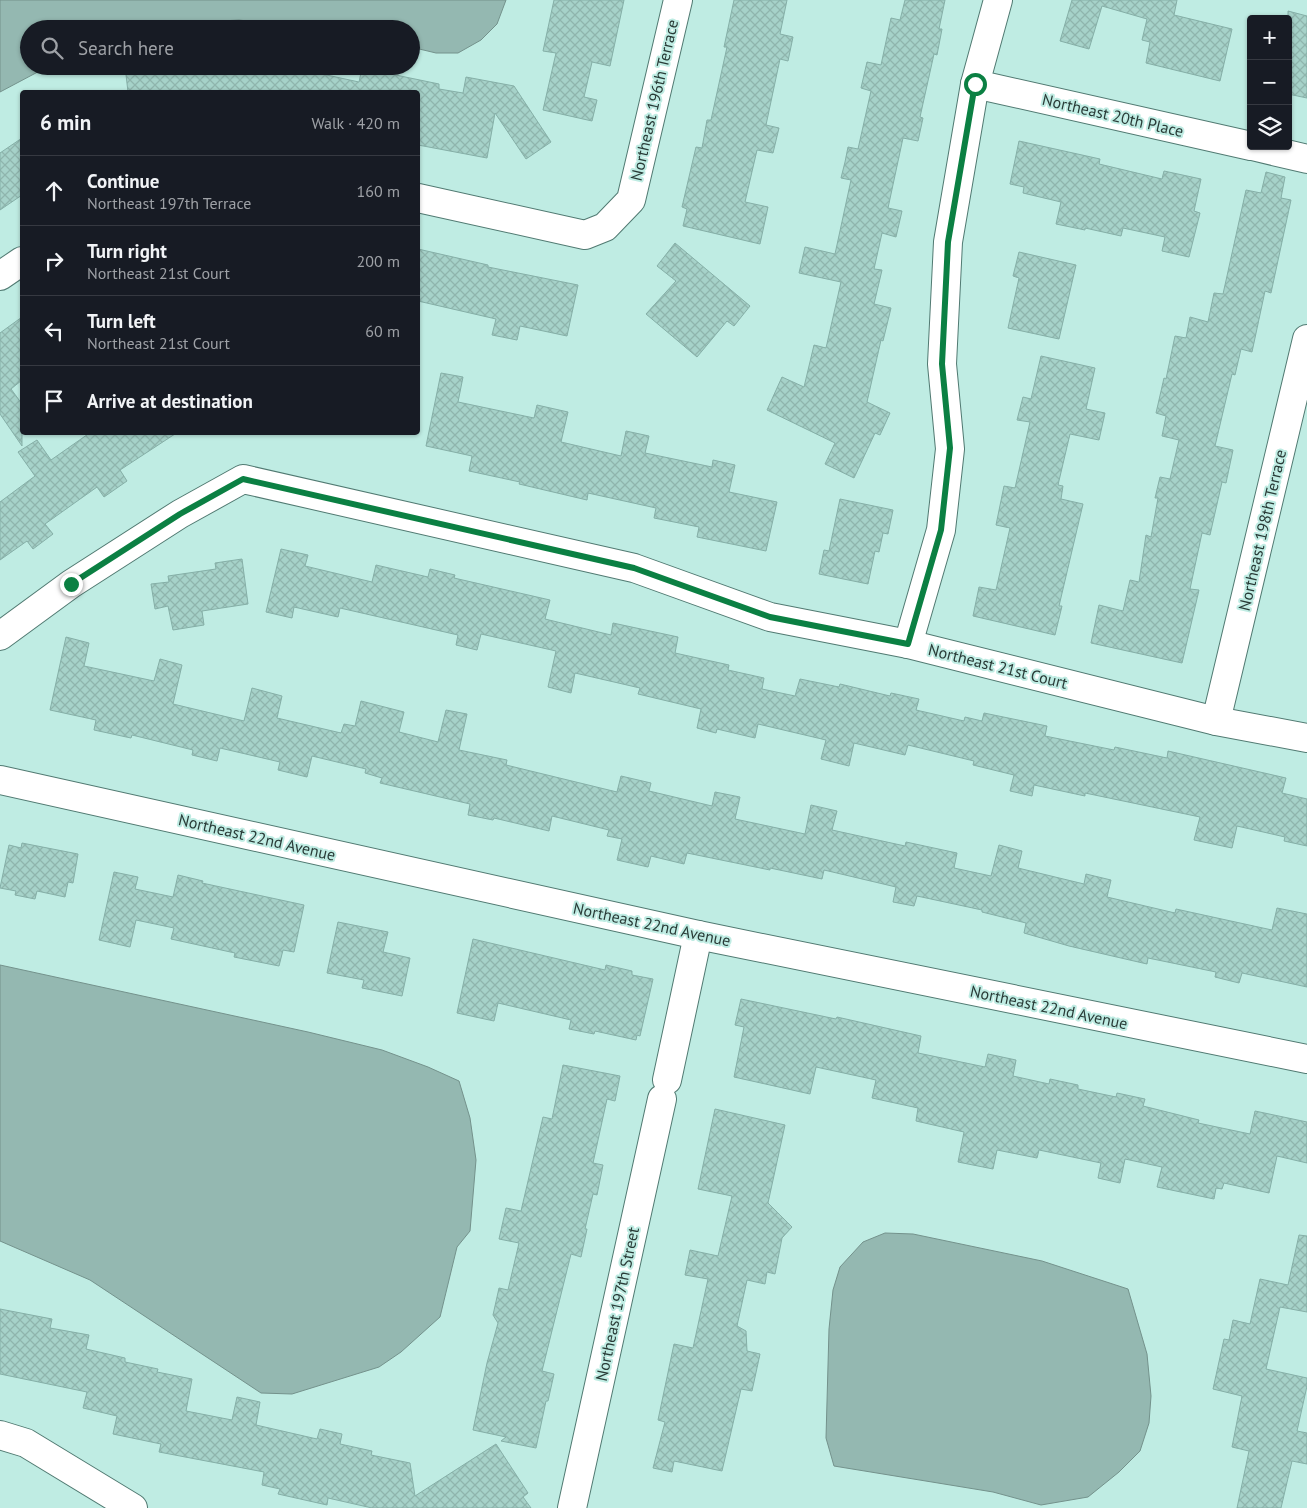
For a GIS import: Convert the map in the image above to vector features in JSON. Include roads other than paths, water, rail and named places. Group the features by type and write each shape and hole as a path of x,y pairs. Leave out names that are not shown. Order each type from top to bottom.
{"street":[{"name":"Northeast 196th Terrace","path":"420,198 585,235 605,227 630,200 678,0"},
{"path":"908,644 941,530 950,448 942,364 948,242 975,84 998,0"},
{"name":"Northeast 20th Place","path":"975,84 1247,145"},
{"name":"Northeast 20th Place","path":"1268,150 1307,159"},
{"path":"0,276 20,262"},
{"name":"Northeast 198th Terrace","path":"1216,721 1307,339"},
{"name":"Northeast 21st Court","path":"0,636 71,584 180,514 243,479 634,568 770,617 908,644 1216,721 1307,738"},
{"name":"Northeast 22nd Avenue","path":"0,780 698,935 1307,1059"},
{"name":"Northeast 197th Street","path":"572,1508 698,935"},
{"path":"0,1435 26,1443 133,1508"}],"water":[{"path":"0,0 506,0 497,24 481,40 458,53 436,53 420,49 420,20 20,20 20,75 32,75 0,92"},
{"path":"0,965 382,1050 459,1081 470,1118 476,1160 470,1231 457,1247 440,1317 401,1352 379,1367 292,1394 261,1393 90,1280 0,1241"},
{"path":"885,1233 913,1234 1042,1261 1128,1289 1147,1354 1151,1396 1149,1423 1140,1451 1119,1472 1088,1497 1041,1505 993,1492 834,1466 826,1438 829,1329 833,1290 840,1267 863,1242"}]}
